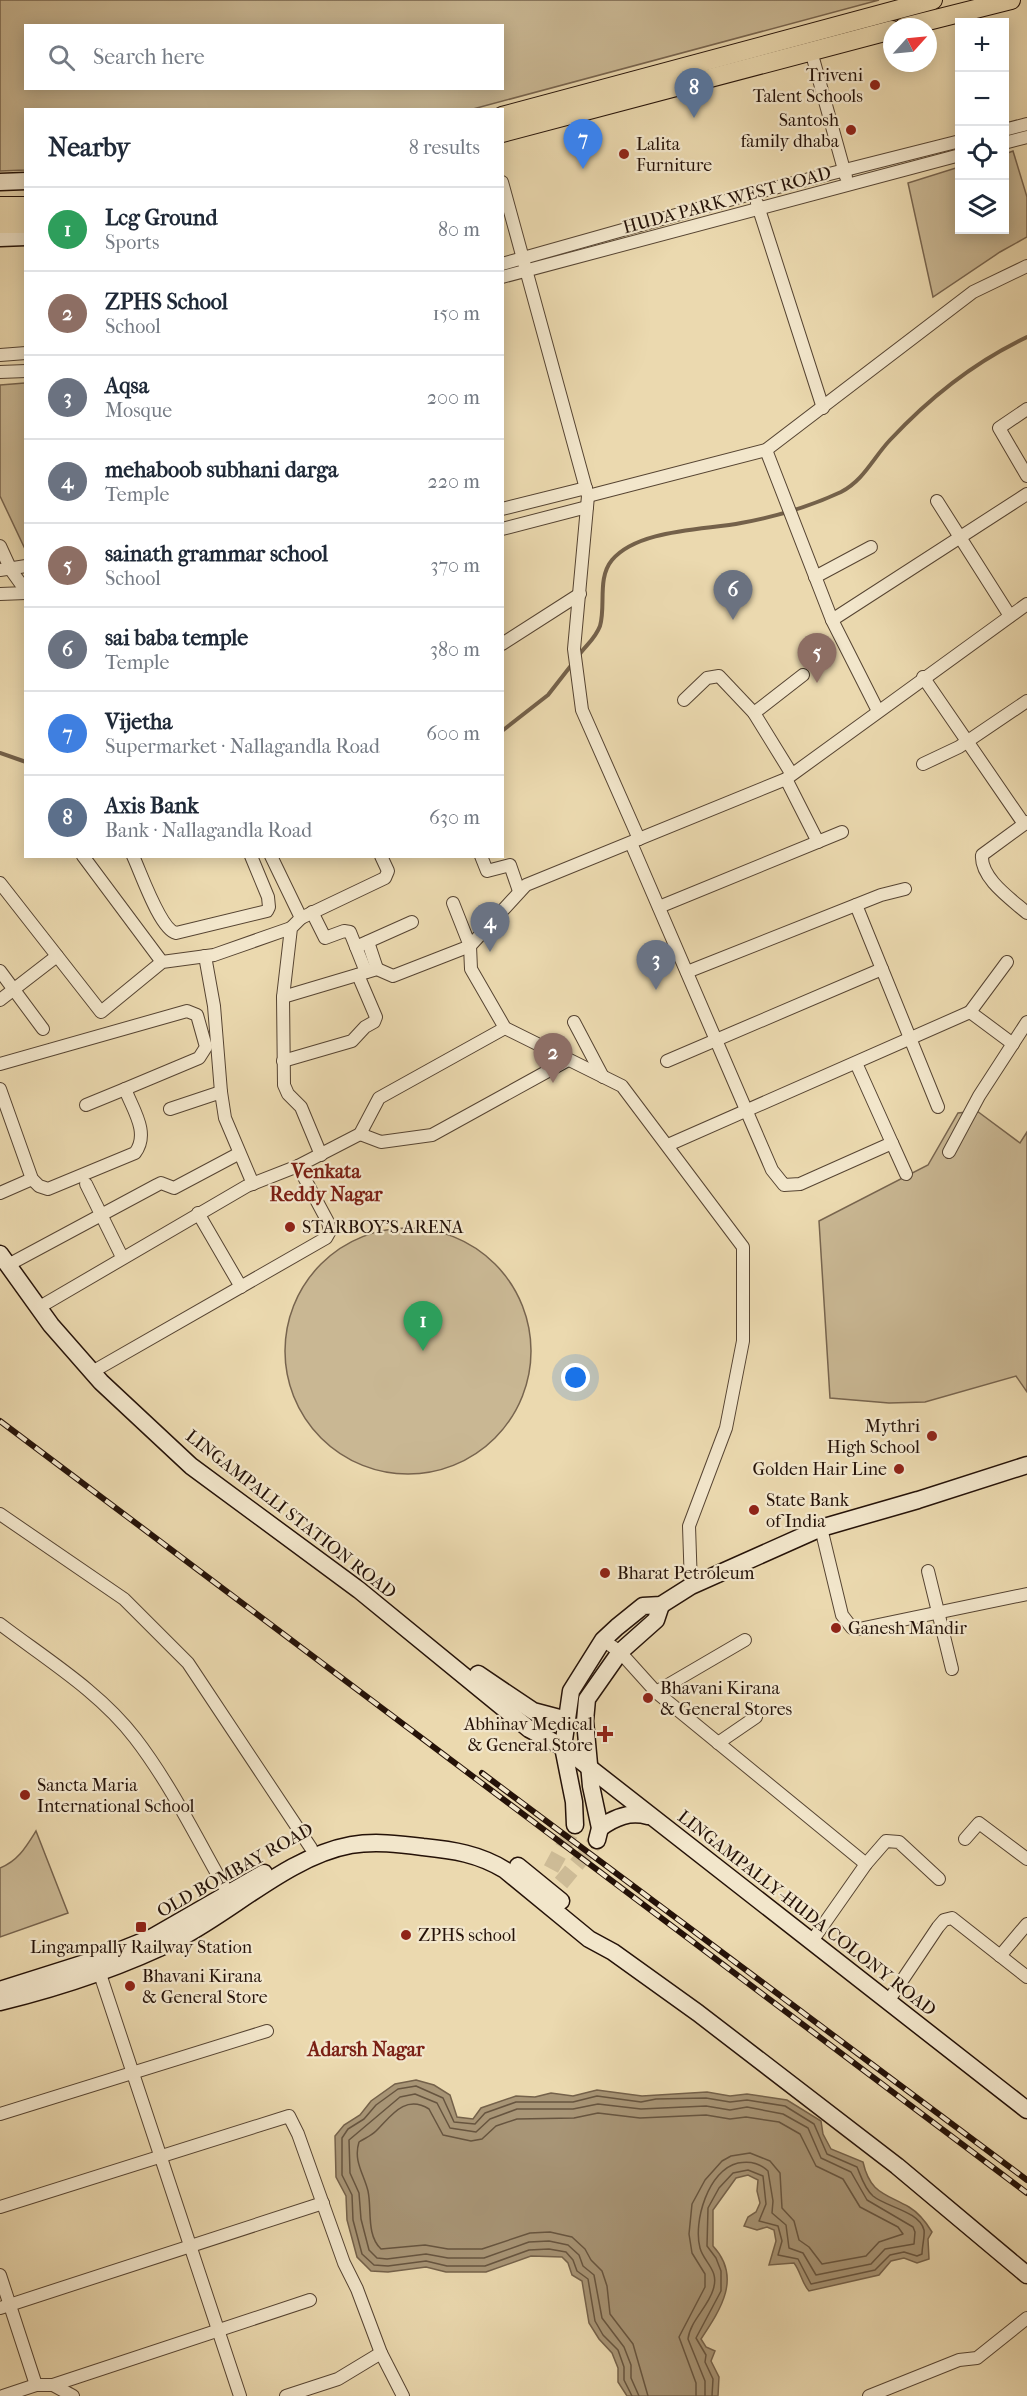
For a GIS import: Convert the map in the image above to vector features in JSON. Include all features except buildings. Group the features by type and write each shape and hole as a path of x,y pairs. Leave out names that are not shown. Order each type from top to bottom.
{"main road":[{"path":"504,115 933,0"},
{"path":"937,19 1011,0"},
{"path":"504,132 883,32"},
{"path":"0,182 24,181"},
{"path":"0,206 24,206"},
{"path":"0,224 24,224"},
{"path":"0,238 24,237"},
{"name":"LINGAMPALLI STATION ROAD","path":"4,1260 38,1308 92,1372 191,1466 359,1590 529,1729 563,1747"},
{"path":"575,1824 574,1802 563,1747 571,1691 603,1640 643,1606 661,1605 691,1586 821,1528 1027,1465"},
{"path":"652,1818 629,1814 609,1821 599,1834 585,1721 588,1699 620,1652 656,1620 661,1605"},
{"path":"455,1668 472,1669 532,1711 567,1720"},
{"name":"LINGAMPALLY-HUDA COLONY ROAD","path":"563,1747 590,1771 813,1941 1027,2110"},
{"name":"OLD BOMBAY ROAD","path":"0,1990 127,1948 179,1924 311,1848 337,1838 364,1834 399,1834 458,1841 499,1854 537,1887"},
{"name":"OLD BOMBAY ROAD","path":"0,2002 99,1971 178,1939 289,1870 327,1852 350,1845 384,1843 459,1851 491,1861 537,1887 554,1893 596,1931 613,1952 698,2013 897,2166 1027,2275"},
{"path":"537,1887 550,1869"}],"street":[{"path":"811,51 849,186"},
{"path":"1009,129 1027,124"},
{"path":"1009,142 1027,137"},
{"name":"HUDA PARK WEST ROAD","path":"504,276 526,265 754,193 955,142"},
{"name":"HUDA PARK WEST ROAD","path":"504,264 526,265 760,210 955,156"},
{"path":"504,189 587,497 574,649 582,710 659,907 748,1109 772,1170 784,1185 800,1184 892,1143"},
{"path":"754,193 823,408"},
{"path":"504,528 587,497 766,450 973,292 1027,266"},
{"path":"0,354 24,353"},
{"path":"0,372 24,370"},
{"path":"1027,410 999,428 1027,476"},
{"path":"766,450 832,620 878,711"},
{"path":"832,620 1027,494"},
{"path":"504,509 587,497"},
{"path":"937,501 1010,616"},
{"path":"0,546 5,570 24,590"},
{"path":"815,577 871,547"},
{"path":"5,570 24,566"},
{"path":"0,594 24,592"},
{"path":"504,643 580,594"},
{"path":"283,998 367,972 393,976 470,946 496,921 526,885 788,776 1027,604"},
{"path":"684,700 707,678 714,675 718,676 754,713 788,776 818,842"},
{"path":"754,713 802,675"},
{"path":"923,677 1025,823 982,855 981,861 991,879 1027,913"},
{"path":"923,764 942,757 1027,701"},
{"path":"659,907 842,832"},
{"path":"84,858 162,962"},
{"path":"135,858 162,920 170,932 176,933 267,910 268,897 252,858"},
{"path":"272,858 306,915 324,937 329,938 348,931 362,945 376,1017 374,1022 365,1027 352,1041 283,1061"},
{"path":"0,883 101,1012 162,962 205,956 291,928 306,915 385,878 388,871 382,858"},
{"path":"482,858 487,871 510,865 519,891"},
{"path":"687,972 856,905 905,889"},
{"path":"453,903 470,946 471,969 505,1028 622,1086 743,1247 743,1341 726,1428 689,1526 691,1586"},
{"path":"856,905 938,1107"},
{"path":"362,945 412,922"},
{"path":"291,928 283,998 284,1085 288,1094 301,1107 321,1155"},
{"path":"0,1000 57,956"},
{"path":"205,956 214,1006 225,1118 238,1154 253,1184"},
{"path":"668,1145 970,1012 1007,962"},
{"path":"667,1061 882,969"},
{"path":"0,970 43,1029"},
{"path":"0,1064 187,1011 197,1015 206,1047 199,1058 86,1105"},
{"path":"970,1012 1013,1044"},
{"path":"574,1022 603,1077"},
{"path":"949,1152 979,1096 1027,1022"},
{"path":"38,1308 122,1257 253,1184 298,1166 360,1134 379,1098 505,1028"},
{"path":"360,1134 381,1142 432,1135 568,1060"},
{"path":"856,1063 906,1174"},
{"path":"0,1089 32,1179 39,1186 48,1188 135,1153 142,1143 142,1131 124,1089"},
{"path":"170,1109 221,1092"},
{"path":"4,1260 100,1215 161,1183 174,1188 238,1154"},
{"path":"92,1372 326,1238 330,1231 328,1222 298,1166"},
{"path":"0,1193 32,1179"},
{"path":"86,1184 122,1257"},
{"path":"198,1214 241,1287"},
{"path":"0,1514 124,1599 188,1663 311,1848"},
{"path":"821,1528 842,1615 852,1628 859,1629 937,1614 1027,1594"},
{"path":"928,1571 952,1669"},
{"path":"0,1624 83,1686 134,1737 155,1767 229,1895"},
{"path":"603,1640 620,1652 656,1692 866,1864"},
{"path":"656,1692 745,1640"},
{"path":"718,1743 756,1717"},
{"path":"965,1839 979,1823 1027,1859"},
{"path":"813,1941 866,1864 886,1841 895,1840 939,1879"},
{"path":"889,2000 944,1920 952,1918 1027,1977"},
{"path":"1000,1956 1027,1924"},
{"path":"99,1971 240,2396"},
{"path":"0,2114 267,2031"},
{"path":"0,2207 289,2116 298,2134 344,2263 357,2289 381,2353 403,2396"},
{"path":"5,2307 323,2203"},
{"path":"0,2274 5,2307 36,2385"},
{"path":"3,2396 36,2385 53,2385 310,2300"},
{"path":"869,2396 959,2360 977,2358 1027,2318"},
{"path":"286,2396 338,2379 381,2353"},
{"path":"53,2385 73,2396"}],"shaded area":[{"path":"0,0 879,0 477,108 24,108 24,170 0,171"},
{"path":"1013,151 1027,197 1027,237 1000,252 933,297 908,183 955,168 955,234 1009,234 1009,152"},
{"path":"24,383 24,547 0,496 0,385"},
{"path":"977,1111 1020,1143 1027,1132 1027,1392 1016,1376 925,1402 889,1403 830,1398 819,1221 928,1165 958,1113"},
{"path":"408,1228 432,1231 455,1238 476,1249 495,1264 510,1283 521,1304 528,1327 531,1351 528,1375 521,1398 510,1419 495,1438 476,1453 455,1464 432,1471 408,1474 384,1471 361,1464 340,1453 321,1438 306,1419 295,1398 288,1375 285,1351 288,1327 295,1304 306,1283 321,1264 340,1249 361,1238 384,1231"},
{"path":"36,1831 68,1913 0,1937 0,1868 17,1857"}],"water":[{"path":"416,2080 434,2085 450,2095 457,2117 473,2119 481,2108 516,2096 535,2097 551,2093 573,2096 597,2090 642,2096 707,2092 730,2096 747,2094 787,2100 821,2121 823,2134 831,2149 863,2162 870,2180 879,2191 913,2209 922,2218 932,2232 928,2239 929,2259 917,2263 904,2258 891,2261 879,2275 809,2291 794,2263 769,2265 776,2241 774,2230 767,2227 757,2230 744,2226 748,2217 756,2212 760,2203 757,2191 758,2180 748,2175 736,2178 713,2210 713,2246 722,2258 727,2281 721,2305 701,2339 706,2347 715,2351 711,2361 719,2377 718,2396 627,2396 618,2382 618,2368 612,2353 589,2323 582,2281 572,2275 568,2263 562,2257 531,2256 486,2272 446,2272 426,2267 388,2272 371,2271 357,2257 347,2220 346,2196 336,2177 335,2136 344,2125 360,2115 371,2101 395,2084"}],"waterway":[{"path":"579,655 600,626 603,584 607,567 624,550 638,542 673,532 741,523 779,514 841,492 856,481 890,440 937,395 971,369 1027,337"},
{"path":"504,729 548,695 573,663"},
{"path":"0,753 24,761"}],"tunnel":[{"path":"551,1869 575,1825"},
{"path":"561,1883 597,1840"}],"railway":[{"path":"0,1421 1027,2193"},
{"path":"482,1773 1027,2180"}],"place":[{"name":"Triveni Talent Schools","path":"875,85"},
{"name":"Axis Bank","path":"694,118"},
{"name":"Santosh family dhaba","path":"851,130"},
{"name":"Lalita Furniture","path":"624,154"},
{"name":"Vijetha","path":"583,169"},
{"name":"sai baba temple","path":"733,620"},
{"name":"sainath grammar school","path":"817,683"},
{"name":"mehaboob subhani darga","path":"490,952"},
{"name":"Aqsa","path":"656,990"},
{"name":"ZPHS School","path":"553,1083"},
{"name":"STARBOY'S ARENA","path":"290,1227"},
{"name":"Lcg Ground","path":"423,1351"},
{"name":"Mythri High School","path":"932,1436"},
{"name":"Golden Hair Line","path":"899,1469"},
{"name":"State Bank of India","path":"754,1510"},
{"name":"Bharat Petroleum","path":"605,1573"},
{"name":"Ganesh Mandir","path":"836,1628"},
{"name":"Bhavani Kirana & General Stores","path":"648,1698"},
{"name":"Abhinav Medical & General Store","path":"605,1734"},
{"name":"Sancta Maria International School","path":"25,1795"},
{"name":"Lingampally Railway Station","path":"141,1927"},
{"name":"ZPHS school","path":"406,1935"},
{"name":"Bhavani Kirana & General Store","path":"130,1986"}],"district":[{"name":"Venkata Reddy Nagar","path":"326,1182"},
{"name":"Adarsh Nagar","path":"366,2049"}]}
